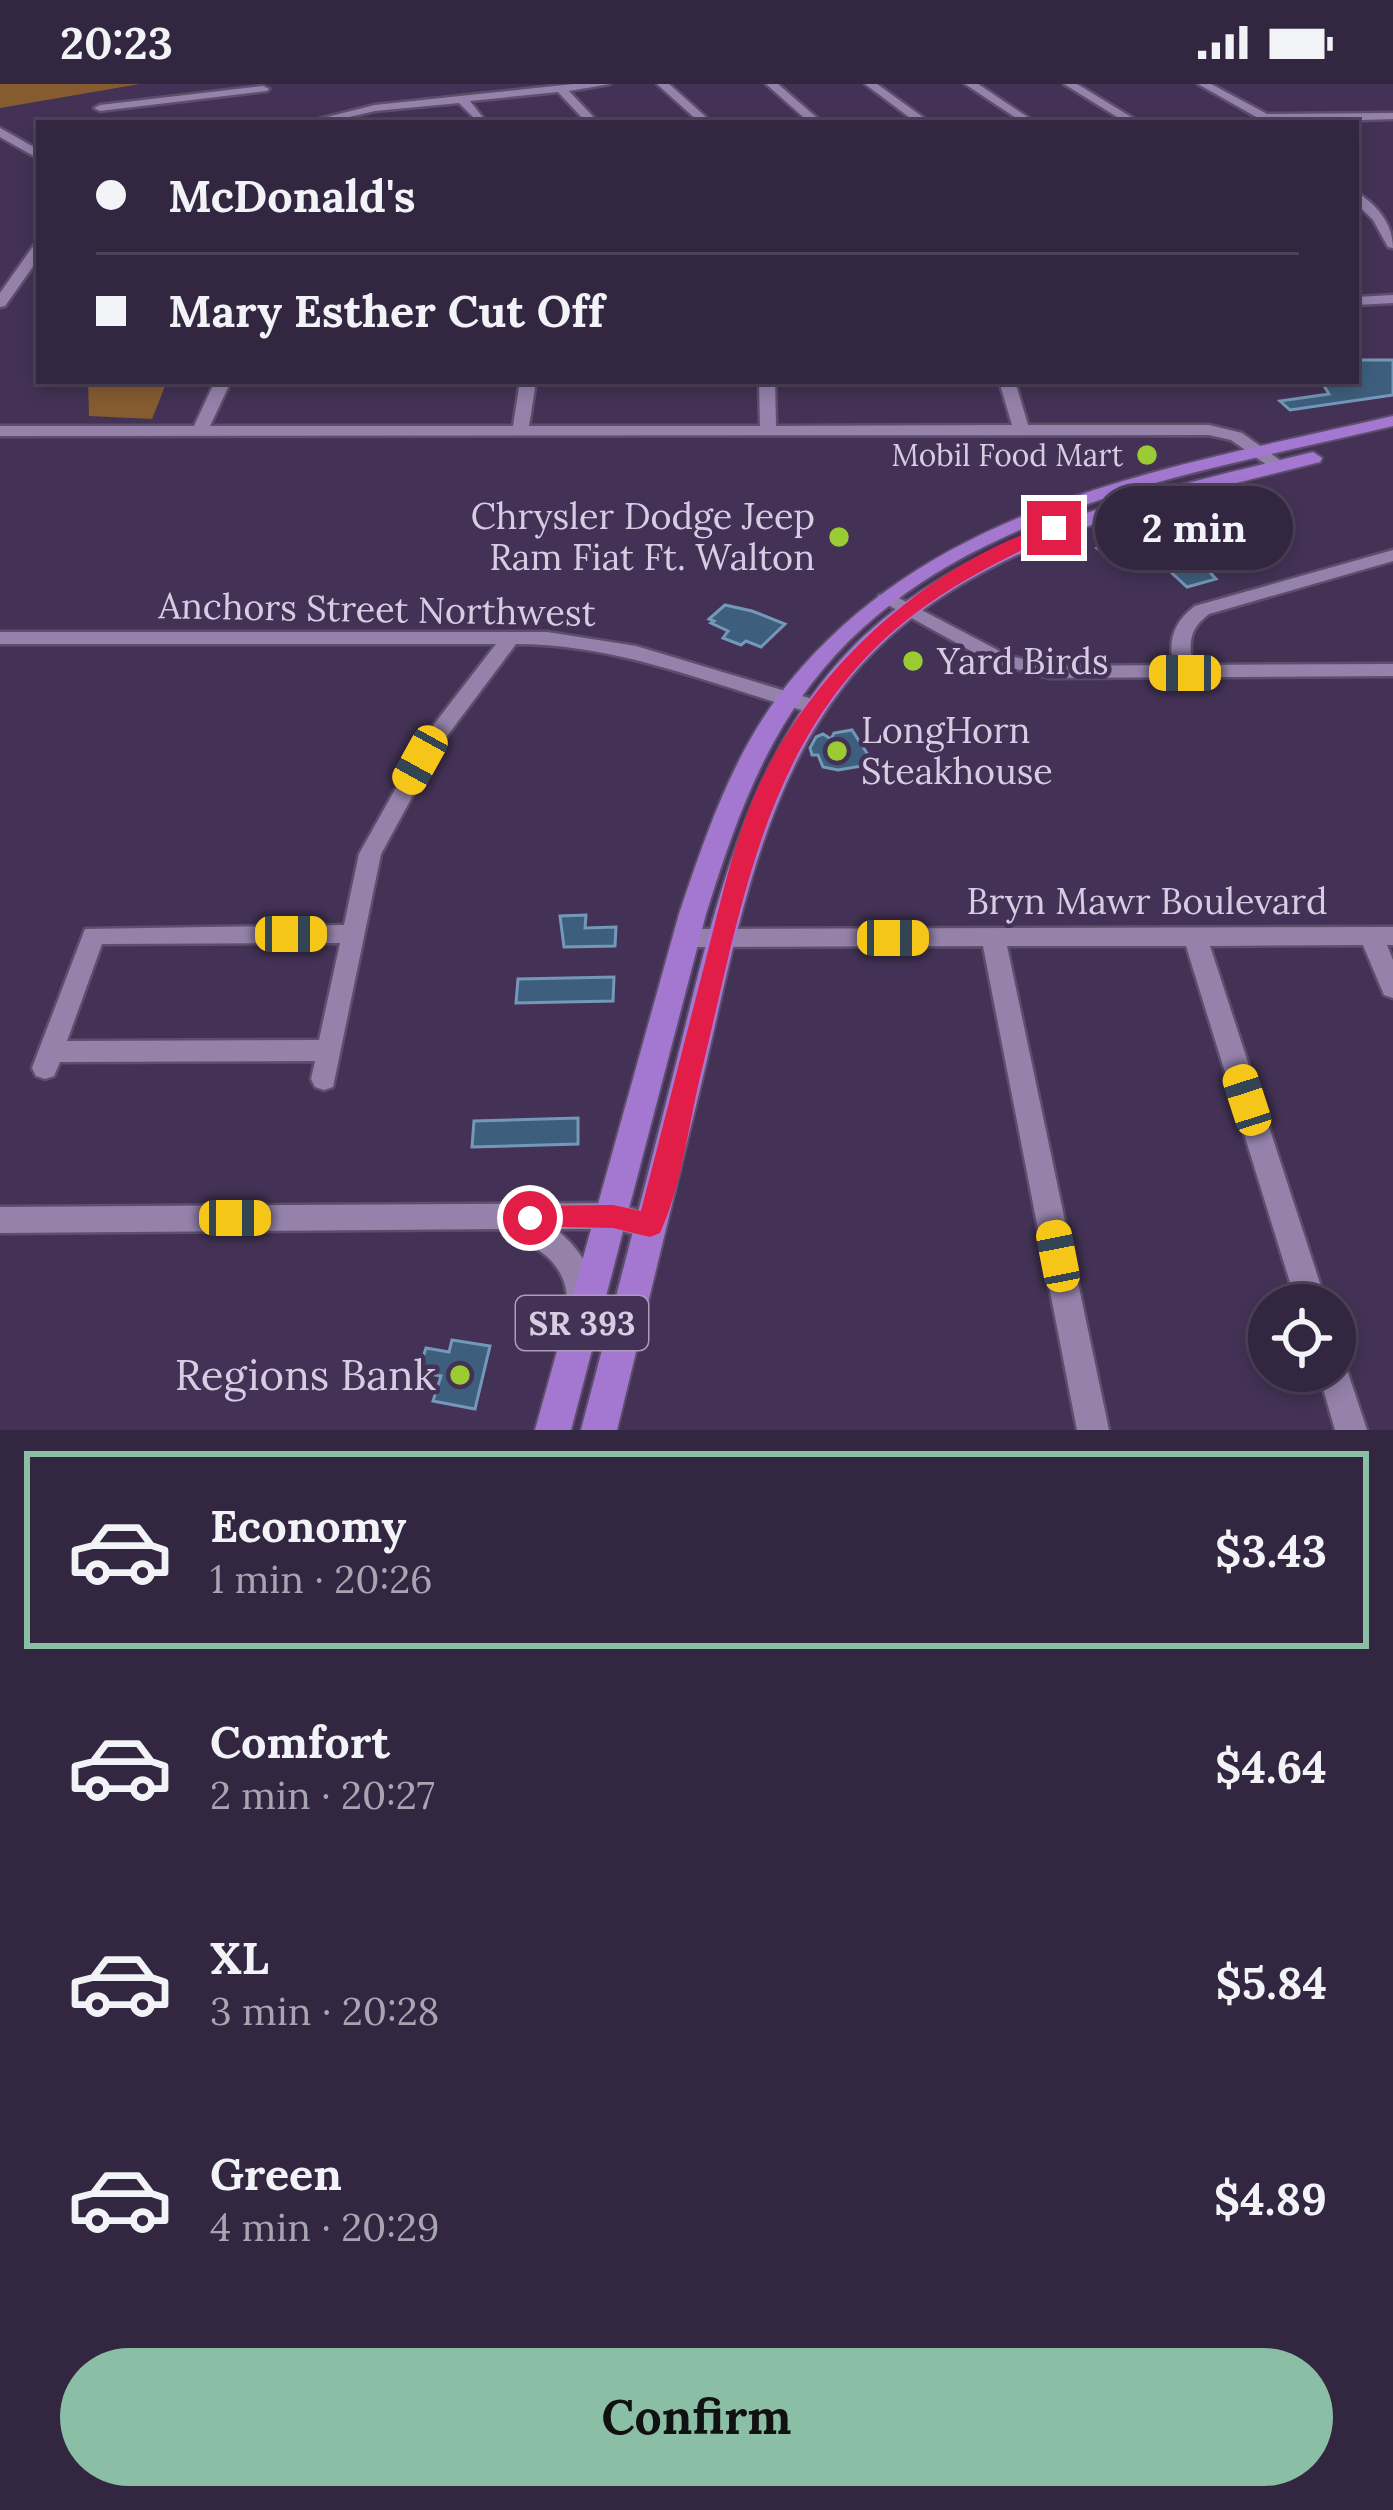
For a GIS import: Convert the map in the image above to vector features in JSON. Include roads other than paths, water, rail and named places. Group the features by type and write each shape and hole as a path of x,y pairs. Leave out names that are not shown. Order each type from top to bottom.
{"main road":[{"name":"SR 393","path":"599,1430 756,815 772,777 815,707 930,568 1036,526 1132,503 1393,421"},
{"name":"SR 393","path":"1271,459 1393,437"},
{"name":"SR 393","path":"553,1430 686,938 728,803 758,742 789,698 841,639 897,605"}],"street":[{"path":"321,120 362,110 605,84"},
{"path":"662,84 702,118"},
{"path":"771,84 814,120"},
{"path":"870,84 921,120"},
{"path":"970,84 1023,118"},
{"path":"1069,84 1130,120"},
{"path":"1203,84 1270,120 1393,116"},
{"path":"100,107 173,107 263,89"},
{"path":"561,89 589,120"},
{"path":"462,99 478,119"},
{"path":"2,137 36,154"},
{"path":"1359,199 1381,221 1393,244"},
{"path":"0,303 36,252"},
{"path":"1359,301 1393,299"},
{"path":"200,431 222,384"},
{"path":"520,431 528,384"},
{"path":"767,384 768,430"},
{"path":"1008,384 1021,430"},
{"path":"0,431 1209,430 1236,436 1271,459"},
{"path":"1185,673 1178,650 1181,632 1202,610 1393,555"},
{"path":"897,605 1000,658 1076,674 1393,670"},
{"path":"324,1079 368,862 426,749 511,637"},
{"name":"Anchors Street Northwest","path":"0,638 564,640 636,652 815,707"},
{"path":"330,1050 47,1060 93,935 353,934"},
{"path":"1382,936 1393,988"},
{"name":"Bryn Mawr Boulevard","path":"686,938 1382,936"},
{"path":"1195,937 1305,1284"},
{"path":"993,938 1093,1430"},
{"path":"0,1220 613,1216 650,1225"},
{"path":"506,1220 538,1232 566,1254 581,1290 583,1321"},
{"path":"1340,1392 1352,1430"}],"place":[{"name":"Mobil Food Mart","path":"1147,455"},
{"name":"Chrysler Dodge Jeep Ram Fiat Ft. Walton","path":"839,537"},
{"name":"Yard Birds","path":"913,661"},
{"name":"LongHorn Steakhouse","path":"837,751"},
{"name":"Regions Bank","path":"460,1375"}]}
